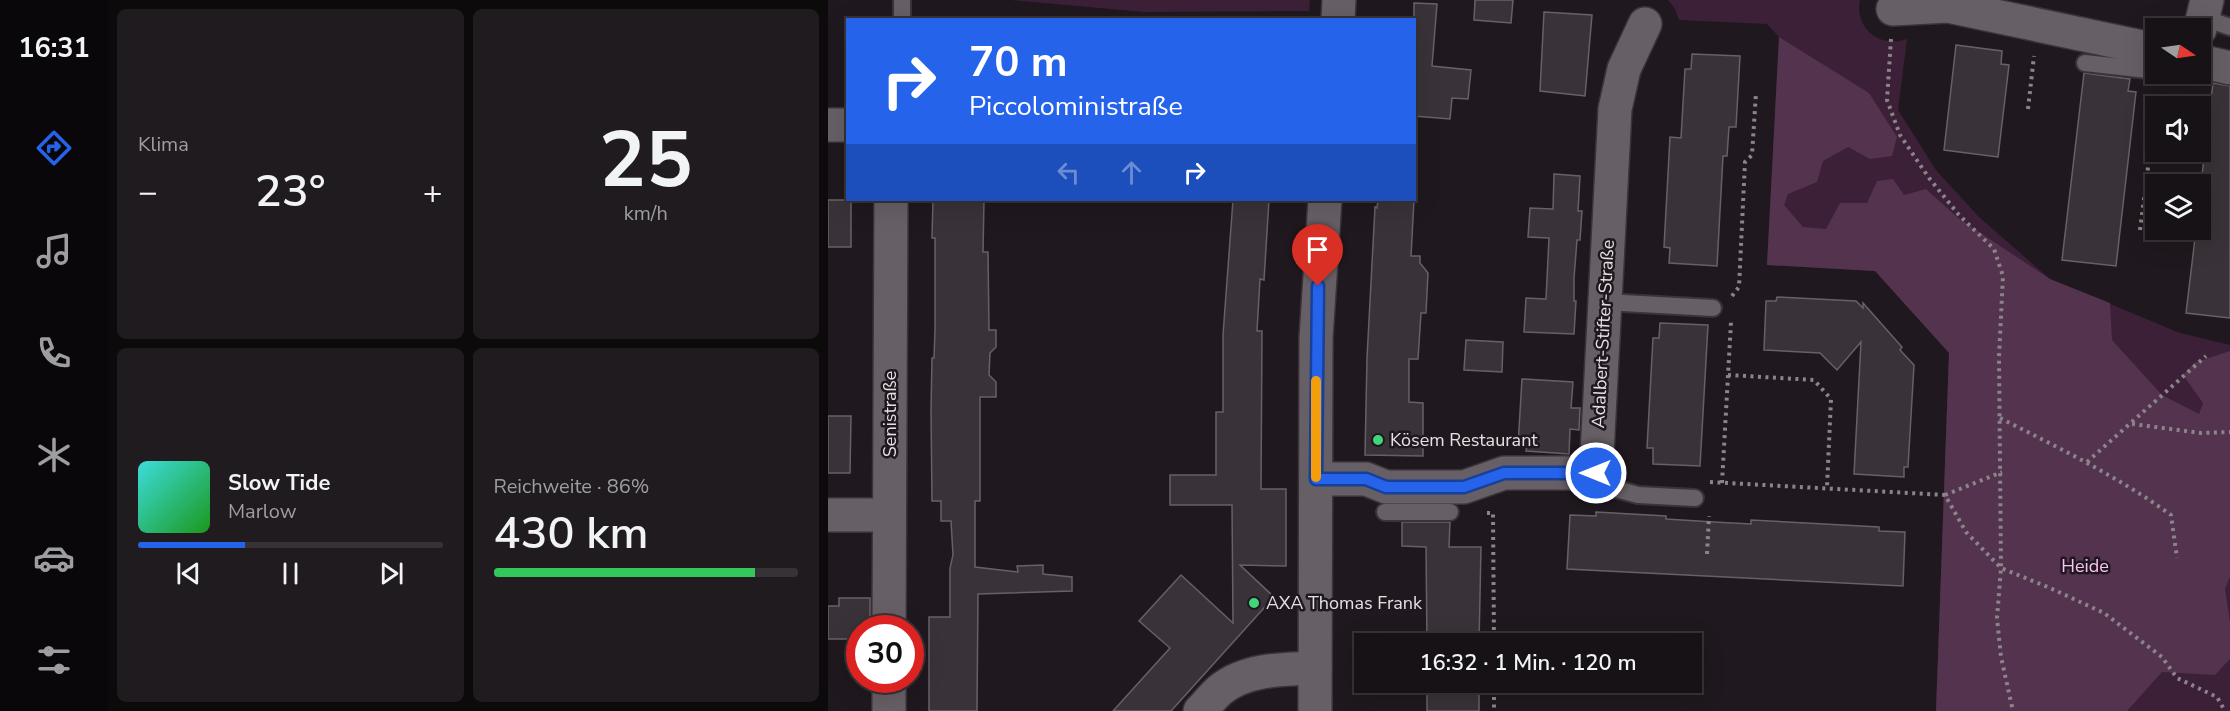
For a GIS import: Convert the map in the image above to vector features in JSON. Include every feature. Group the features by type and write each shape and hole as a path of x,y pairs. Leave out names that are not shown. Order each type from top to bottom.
{"street":[{"path":"1338,18 1339,0"},
{"path":"1893,9 1948,6 2145,48"},
{"name":"Adalbert-Stifter-Straße","path":"1596,473 1615,109 1624,69 1645,24"},
{"path":"2211,64 2230,68"},
{"path":"828,125 846,125"},
{"name":"Senistraße","path":"889,615 891,201"},
{"path":"1315,711 1317,327 1324,201"},
{"path":"1316,479 1366,479 1419,500 1504,473 1596,473"},
{"path":"828,516 890,515"},
{"path":"1200,711 1219,690 1237,679 1259,672 1315,668"},
{"path":"889,693 889,711"}],"lane":[{"path":"902,0 902,18"},
{"path":"2085,63 2145,70"},
{"path":"1605,302 1713,308"},
{"path":"1596,473 1616,489 1638,495 1695,498"},
{"path":"1385,512 1419,500 1450,512"}],"path":[{"path":"1893,9 1887,100 1900,135 1929,178 1959,215 1994,249 2003,276 2000,357 2001,568 1997,618 2001,657 2013,711"},
{"path":"2028,109 2038,25"},
{"path":"1731,306 1732,294 1739,287 1745,162 1752,155 1756,93"},
{"path":"2140,230 2149,162"},
{"path":"1722,483 1731,317"},
{"path":"2087,462 2206,356"},
{"path":"1728,375 1814,380 1831,399 1827,488"},
{"path":"2000,418 2140,492 2171,515 2177,558"},
{"path":"2131,424 2201,433 2230,432"},
{"path":"1700,482 1945,495 2002,472"},
{"path":"1945,495 1966,532 2001,568 2104,613 2162,657 2177,678 2217,697 2225,711"},
{"path":"1450,512 1493,513 1494,633"},
{"path":"1494,693 1494,711"}],"green space":[{"path":"1011,0 1310,0 1309,11 1144,12"},
{"name":"Heide","path":"1668,0 1860,0 1861,19 1871,34 1887,41 1907,39 1898,110 1936,170 1979,217 2050,279 2180,333 2230,345 2230,711 1936,711 1949,352 1875,271 1767,265 1779,37 1767,24 1679,20"},
{"name":"Heide","path":"1779,37 1869,93 1897,137 1892,156 1870,159 1848,147 1823,161 1817,182 1788,194 1784,205 1803,227 1826,229 1840,203 1867,203 1877,181 1893,179 1904,195 1926,189 1958,218 2050,279 2110,303 2112,340 2162,395 2199,414 2203,403 2183,375 2194,363 2230,351 2230,577 2225,589 2230,622 2230,659 2215,675 2162,672 2127,711 1936,711 1949,353 1875,271 1767,265"}],"building":[{"path":"1475,0 1513,0 1511,23 1474,20"},
{"path":"1414,3 1437,4 1432,66 1471,70 1468,99 1452,98 1450,119 1416,116 1416,18 1414,18"},
{"path":"1544,12 1592,15 1585,96 1540,91"},
{"path":"1956,45 2002,51 2001,64 2009,65 1998,157 1944,150"},
{"path":"1692,54 1740,56 1736,127 1729,127 1727,156 1723,156 1717,266 1669,263 1670,248 1664,247 1670,137 1681,138 1685,69 1691,69"},
{"path":"2084,73 2130,79 2128,91 2136,92 2116,266 2062,260"},
{"path":"2213,83 2230,86 2230,318 2186,313 2195,240 2211,240 2211,174 2202,174 2204,162 2211,162"},
{"path":"1554,174 1580,176 1578,211 1582,211 1574,278 1574,301 1576,301 1574,334 1524,332 1526,298 1546,299 1549,238 1528,237 1530,208 1553,209"},
{"path":"828,200 851,201 851,247 828,247"},
{"path":"933,201 984,201 983,252 988,252 989,330 996,330 996,347 990,353 989,375 996,382 996,397 980,397 980,501 975,501 975,567 1018,572 1017,566 1043,565 1043,574 1072,577 1072,591 978,594 977,711 929,711 929,617 950,617 950,568 953,555 951,521 941,521 941,501 932,501 931,410 935,330 935,238 932,238"},
{"path":"1233,201 1269,201 1264,280 1260,279 1257,331 1262,331 1261,489 1286,489 1286,566 1240,565 1274,597 1171,711 1113,711 1170,648 1139,621 1181,575 1233,623 1232,505 1170,505 1170,475 1216,475 1216,412 1223,412 1223,335"},
{"path":"1378,201 1414,201 1411,256 1420,256 1420,263 1428,273 1426,313 1421,313 1418,359 1409,359 1409,402 1423,403 1423,456 1365,455 1367,358 1375,207 1377,208"},
{"path":"1777,297 1856,301 1863,308 1863,303 1902,347 1900,350 1914,365 1908,467 1904,467 1904,477 1854,474 1861,342 1837,370 1820,353 1764,350 1766,301 1776,301"},
{"path":"1660,323 1708,325 1700,466 1653,464 1653,448 1647,448 1653,338 1659,338"},
{"path":"1466,340 1503,342 1502,372 1464,370"},
{"path":"1522,379 1573,382 1571,408 1580,408 1579,430 1570,429 1569,454 1526,451 1527,445 1518,445"},
{"path":"828,416 851,416 850,473 828,473"},
{"path":"1596,512 1751,524 1751,520 1879,527 1879,531 1905,532 1903,586 1567,569 1570,515 1596,516"},
{"path":"1402,522 1450,522 1449,547 1481,547 1479,633 1427,633 1426,547 1402,546"},
{"path":"839,598 870,598 870,615 846,615 846,639 828,639 828,606 839,606"},
{"path":"1427,693 1479,693 1479,711 1427,711"}],"slow traffic":[{"path":"1316,381 1316,477"}],"place":[{"name":"Kösem Restaurant","path":"1378,440"},
{"name":"AXA Thomas Frank","path":"1254,603"}],"route":[{"path":"1318,286 1316,479 1366,479 1386,487 1464,487 1504,473 1596,473"}]}
